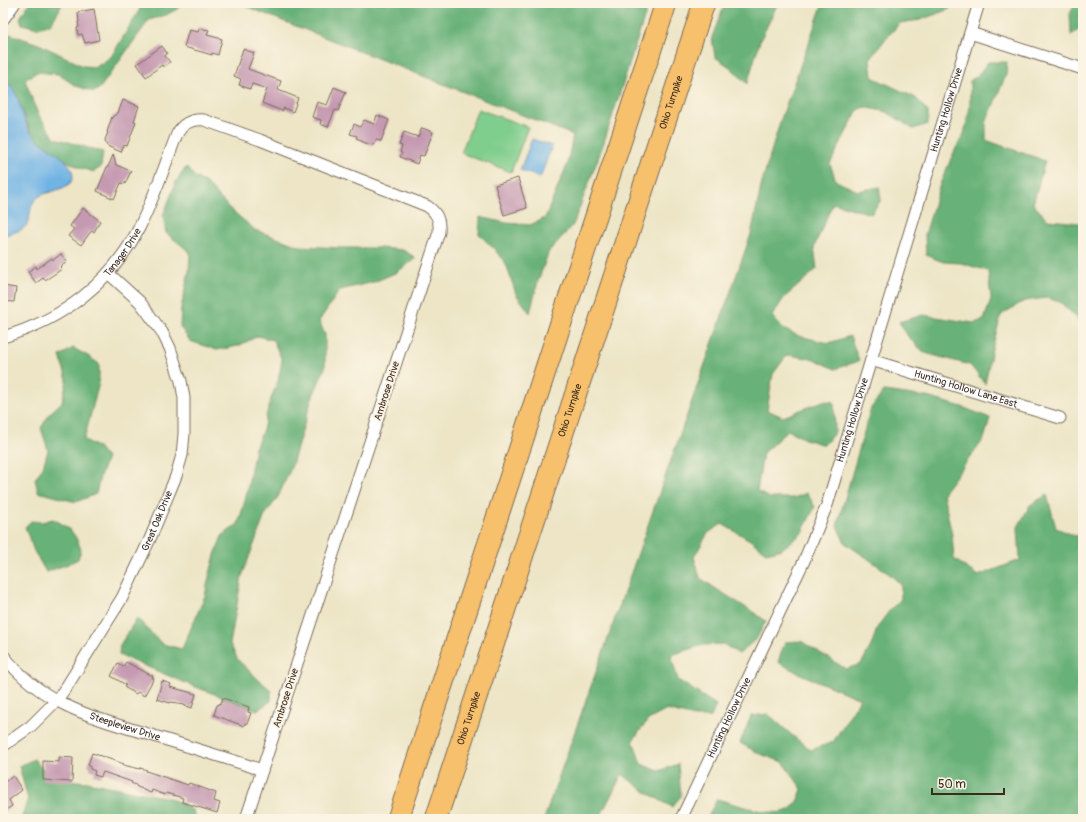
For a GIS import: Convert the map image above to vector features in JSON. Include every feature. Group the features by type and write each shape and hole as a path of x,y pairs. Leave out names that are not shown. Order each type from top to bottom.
{"highway":[{"path":"398,819 666,3"},
{"name":"Ohio Turnpike","path":"436,819 704,3"}],"street":[{"path":"3,17 13,3"},
{"name":"Hunting Hollow Drive","path":"681,819 819,528 839,470 979,3"},
{"path":"970,33 1083,69"},
{"name":"Ambrose Drive","path":"190,120 196,119 212,123 427,206 436,214 440,224 439,232 357,485 246,819"},
{"name":"Tanager Drive","path":"3,337 41,324 62,312 81,298 108,273 129,245 139,228 177,134 180,128 190,120"},
{"name":"Great Oak Drive","path":"3,746 31,726 56,701 67,686 132,580 176,476 182,455 184,434 184,398 179,375 170,348 162,332 140,302 108,273"},
{"name":"Hunting Hollow Lane East","path":"871,360 1060,418"},
{"name":"Steepleview Drive","path":"3,655 22,676 56,701 86,715 262,770"}],"green space":[{"path":"29,3 63,3 51,24 38,28 22,24 20,18"},
{"path":"138,3 180,3 179,8 166,15 149,20 100,88 94,92 76,86 58,74 37,72 25,80 38,114 55,138 103,152 101,167 94,172 80,168 65,160 32,135 15,92 10,84 3,80 3,39 7,33 41,45 83,66 96,67 111,57 140,9"},
{"path":"237,3 649,3 603,145 573,225 549,251 538,281 530,313 516,294 506,264 479,234 480,217 506,223 530,225 545,218 567,165 573,135"},
{"path":"725,3 778,3 760,41 747,84 730,67 715,57 712,37"},
{"path":"823,3 945,3 950,9 920,20 900,23 870,59 872,77 916,98 928,112 928,124 913,129 887,112 864,107 857,111 830,164 836,181 858,191 879,187 881,200 871,214 833,203 814,247 817,269 784,298 772,316 783,329 799,336 829,343 850,336 859,361 835,369 814,359 787,355 773,374 767,410 783,417 823,401 834,402 835,432 824,445 805,439 788,430 763,453 757,491 770,498 794,498 807,493 815,507 801,534 782,549 767,553 750,540 722,524 708,533 694,557 700,578 766,621 757,638 739,654 723,644 703,645 671,655 678,680 716,705 711,717 694,717 667,710 648,720 633,740 641,764 659,771 678,764 681,796 672,807 646,792 622,774 599,819 544,819 751,234 762,182 781,119"},
{"path":"1075,3 1083,3 1083,27 1071,35 1070,14"},
{"path":"988,62 1007,62 1006,75 986,123 986,140 1045,161 1033,204 1048,220 1080,223 1083,221 1083,329 1077,318 1060,302 1047,298 1024,301 1001,315 985,384 970,365 925,353 909,338 899,322 923,315 974,323 984,320 991,299 988,271 961,263 943,262 926,255 925,235 940,184 964,134 970,107 970,81 978,75"},
{"path":"478,109 528,127 511,172 461,153"},
{"path":"186,167 195,177 206,183 229,208 255,230 299,246 403,250 416,258 397,272 374,282 340,290 319,321 325,335 325,368 312,398 291,468 278,497 265,515 242,576 230,644 238,660 271,690 271,701 257,710 193,686 119,655 120,645 137,618 162,644 182,649 205,596 215,555 222,536 238,524 245,501 255,448 263,430 269,404 278,381 282,360 273,340 258,336 238,346 217,350 190,341 180,327 181,308 189,271 190,252 166,233 163,216 176,182"},
{"path":"73,348 99,364 99,383 84,440 99,448 107,458 96,494 76,502 38,492 35,479 43,467 48,450 41,428 50,413 62,402 67,380 60,356"},
{"path":"884,391 927,397 962,407 990,418 984,439 943,493 952,535 954,559 978,576 1020,560 1018,527 1030,505 1047,495 1056,528 1076,536 1083,535 1083,819 707,819 717,799 752,809 780,812 786,811 792,807 800,796 802,789 783,762 760,754 740,743 751,716 768,714 811,750 833,742 860,699 798,673 778,662 785,642 801,641 846,669 861,664 871,646 878,626 890,610 901,599 901,584 883,569 845,543 837,526 871,408"},
{"path":"53,519 71,531 81,550 78,559 46,572 34,551 25,527 31,521 42,522"},
{"path":"34,759 50,779 87,782 170,798 192,810 196,819 21,819 28,799 19,766"}],"water":[{"path":"3,80 14,91 18,98 25,121 33,135 68,163 73,176 72,181 68,185 36,199 31,209 26,226 21,230 10,234 3,234"},
{"path":"532,139 552,146 540,178 520,170"}],"building":[{"path":"94,9 99,40 85,43 82,34 78,35 78,12"},
{"path":"199,28 209,30 207,35 222,39 218,55 212,53 212,55 184,47 189,30 198,32"},
{"path":"162,46 167,53 165,56 170,62 163,67 162,65 146,77 137,64"},
{"path":"243,49 254,53 248,69 281,81 278,90 298,98 293,112 284,108 282,111 262,103 267,89 252,84 250,89 239,85 241,79 234,76"},
{"path":"334,87 346,92 338,111 335,110 328,127 320,124 321,120 312,117 317,102 327,105"},
{"path":"123,100 139,106 134,121 136,122 127,146 124,145 121,152 107,146 105,140 112,117 118,113"},
{"path":"377,115 389,120 381,141 376,140 373,145 368,144 356,138 357,136 350,134 354,124 360,127 364,120 374,124"},
{"path":"422,128 433,132 424,156 420,155 417,164 400,157 402,153 400,152 402,146 399,145 404,132 418,137"},
{"path":"113,155 116,165 131,171 125,184 121,183 114,199 97,191"},
{"path":"518,178 527,208 504,215 495,185"},
{"path":"83,208 100,221 94,232 92,231 89,234 81,245 68,236 74,229 70,226"},
{"path":"61,254 67,262 60,267 62,269 45,280 43,278 36,283 28,272 36,266 37,269 52,258 53,260"},
{"path":"3,286 16,288 14,302 3,301"},
{"path":"126,662 153,676 152,678 154,678 144,696 138,692 136,694 124,687 126,685 111,676 118,663 123,667"},
{"path":"162,681 171,684 170,687 196,694 192,708 178,703 170,703 157,699"},
{"path":"223,698 249,707 248,712 251,713 247,724 245,723 244,726 214,715 217,705 221,703"},
{"path":"92,753 124,764 123,765 147,770 146,771 188,785 189,783 216,793 214,801 220,803 217,813 182,802 183,798 166,793 165,795 152,790 151,793 137,787 131,783 132,782 103,772 101,777 94,775 95,771 90,769 90,766 88,765"},
{"path":"59,757 73,758 72,782 43,780 43,761 59,762"},
{"path":"13,776 22,790 9,800 12,806 3,812 3,783"}]}
